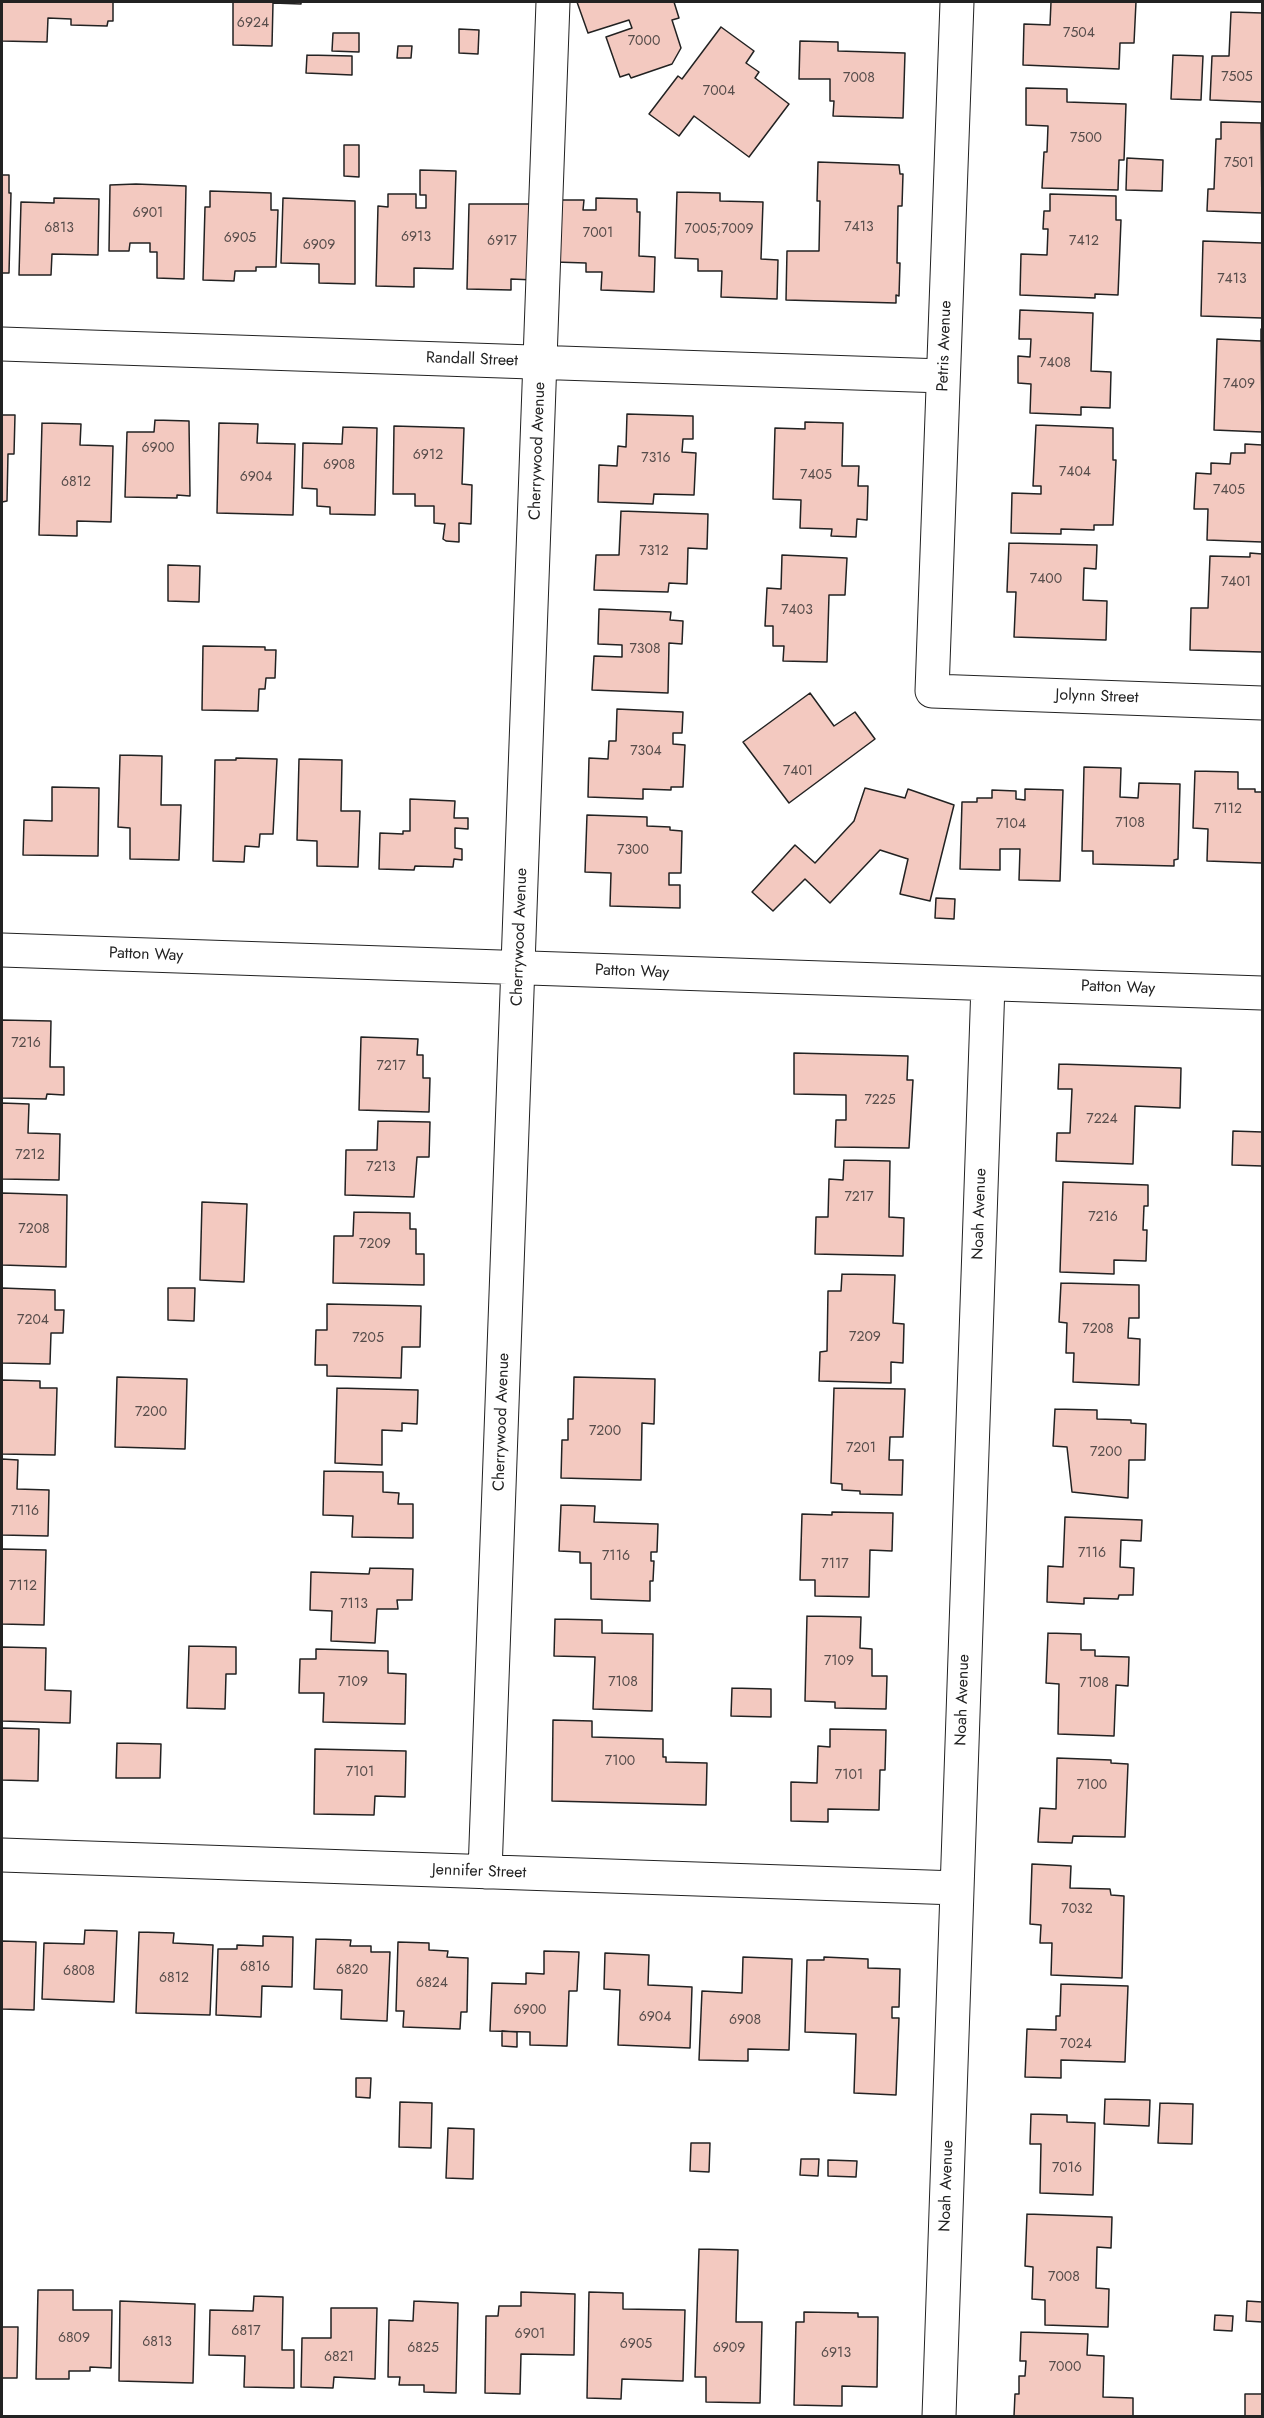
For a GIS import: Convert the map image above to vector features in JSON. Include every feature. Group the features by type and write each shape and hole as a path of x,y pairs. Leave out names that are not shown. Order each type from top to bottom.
{"street":[{"name":"Cherrywood Avenue","path":"485,1872 553,2"},
{"name":"Petris Avenue","path":"932,691 957,2"},
{"name":"Randall Street","path":"2,344 943,376"},
{"name":"Jolynn Street","path":"932,691 1263,703"},
{"name":"Patton Way","path":"2,950 1263,993"},
{"name":"Noah Avenue","path":"939,2416 988,984"},
{"name":"Jennifer Street","path":"2,1855 957,1888"}],"building":[{"path":"2,2 113,2 113,21 108,21 107,26 71,25 71,19 48,18 47,42 2,41"},
{"path":"233,2 301,2 301,4 273,3 272,46 233,45"},
{"path":"577,2 674,2 679,18 672,20 681,48 672,64 631,78 629,74 620,77 606,37 632,28 629,20 588,33"},
{"path":"1051,2 1136,2 1134,43 1120,43 1119,69 1023,65 1024,24 1050,25"},
{"path":"1231,12 1262,13 1262,102 1210,100 1212,56 1229,56"},
{"path":"721,27 754,51 746,63 759,72 755,78 789,104 749,157 694,116 679,136 649,114 678,76 682,79"},
{"path":"459,29 479,30 478,54 459,53"},
{"path":"333,33 359,33 359,52 332,51"},
{"path":"800,41 838,42 838,51 905,53 903,118 833,116 834,101 830,101 830,79 799,79"},
{"path":"398,46 412,46 411,58 397,58"},
{"path":"307,55 352,56 352,75 306,73"},
{"path":"1173,55 1203,56 1201,100 1171,99"},
{"path":"1026,88 1067,89 1067,102 1126,104 1124,160 1119,160 1118,190 1042,188 1048,126 1026,125"},
{"path":"1221,122 1261,123 1262,213 1207,211 1208,189 1214,189 1216,139 1221,139"},
{"path":"344,145 359,145 359,177 344,176"},
{"path":"1127,158 1163,160 1162,191 1126,190"},
{"path":"818,162 899,165 900,174 903,174 902,206 898,206 897,263 900,263 899,296 896,295 896,303 786,300 787,251 819,251"},
{"path":"420,170 456,171 453,269 414,268 414,287 376,286 378,206 388,207 388,194 416,194 416,208 426,208 426,195 420,195"},
{"path":"2,175 9,175 9,193 11,193 9,273 2,273"},
{"path":"110,185 186,186 184,279 157,278 157,252 150,252 150,243 130,243 129,251 109,251"},
{"path":"210,191 271,193 271,210 278,210 276,267 256,267 256,271 235,271 234,281 203,280 205,207 210,207"},
{"path":"677,192 720,193 720,201 763,202 761,259 778,260 777,299 721,297 722,271 698,271 698,259 675,258"},
{"path":"1050,194 1116,196 1116,220 1121,220 1118,295 1095,294 1095,298 1020,295 1021,254 1047,255 1048,229 1043,229 1044,211 1050,211"},
{"path":"54,198 99,199 98,255 52,254 51,275 19,275 21,202 54,203"},
{"path":"283,198 355,201 355,284 319,283 319,264 281,263"},
{"path":"596,198 637,199 637,212 640,212 639,256 655,257 654,292 601,290 602,272 586,272 586,263 555,262 557,200 584,200 583,210 596,210"},
{"path":"469,204 536,204 534,280 511,279 511,290 467,289"},
{"path":"1203,241 1262,243 1262,318 1201,316"},
{"path":"1020,310 1093,313 1091,371 1111,372 1110,408 1081,407 1081,415 1030,413 1031,384 1018,383 1018,356 1030,357 1031,339 1019,339"},
{"path":"1261,329 1262,432 1214,430 1217,339 1261,341"},
{"path":"627,414 693,416 693,439 683,439 682,452 696,453 694,495 654,494 653,504 598,502 599,465 617,466 618,446 626,447"},
{"path":"2,415 15,415 14,454 8,454 7,501 2,502"},
{"path":"155,420 189,421 190,496 125,497 127,432 154,432"},
{"path":"805,422 843,423 842,466 859,466 858,486 868,486 867,520 857,519 856,537 831,536 832,529 800,528 801,500 773,499 775,428 805,429"},
{"path":"42,423 81,424 80,445 113,446 111,522 77,521 77,536 39,535"},
{"path":"219,423 258,424 257,443 295,444 293,515 217,513"},
{"path":"1036,425 1113,428 1113,460 1116,460 1113,525 1094,525 1094,530 1061,529 1061,534 1011,533 1012,493 1041,494 1041,486 1033,486"},
{"path":"394,426 464,428 462,484 472,485 471,524 459,523 459,542 443,539 445,524 434,523 434,506 415,506 415,494 393,494"},
{"path":"343,427 377,428 375,515 330,514 330,507 317,506 317,489 302,488 303,443 342,444"},
{"path":"1245,444 1262,445 1262,542 1207,540 1208,509 1194,509 1196,473 1211,474 1211,463 1230,464 1231,453 1245,453"},
{"path":"621,511 708,514 707,549 688,548 687,584 669,583 668,592 594,590 596,555 619,555"},
{"path":"1009,543 1097,545 1096,569 1084,568 1083,600 1107,601 1106,640 1014,637 1016,592 1007,592"},
{"path":"1250,553 1262,554 1262,652 1190,650 1191,608 1208,608 1210,556 1250,557"},
{"path":"782,555 847,558 845,595 829,595 827,662 783,661 784,646 773,646 773,626 765,626 767,588 781,589"},
{"path":"168,565 200,566 199,602 168,601"},
{"path":"599,609 671,612 670,620 683,621 682,644 669,643 668,693 592,690 594,656 622,657 622,645 598,644"},
{"path":"203,646 265,647 265,650 276,650 275,678 266,678 265,689 259,689 258,711 202,710"},
{"path":"810,693 834,726 855,712 875,739 789,803 743,742"},
{"path":"617,709 683,712 682,733 673,733 673,744 685,745 683,787 671,787 671,790 643,789 643,799 588,797 589,758 608,759 609,741 616,741"},
{"path":"120,755 162,756 161,805 181,805 179,860 130,859 130,828 118,827"},
{"path":"236,758 277,759 273,834 260,834 259,847 245,846 244,862 213,861 215,760 236,760"},
{"path":"299,759 342,760 341,811 360,811 358,867 317,866 317,841 297,840"},
{"path":"1084,767 1121,768 1120,797 1138,798 1139,783 1180,784 1178,859 1174,860 1174,866 1093,864 1093,851 1082,851"},
{"path":"1195,771 1238,772 1238,789 1255,789 1255,792 1262,792 1262,863 1207,861 1208,829 1193,828"},
{"path":"52,787 99,788 98,856 23,855 24,820 52,821"},
{"path":"865,788 905,798 908,789 954,805 930,901 900,894 908,859 880,850 830,903 805,879 773,911 752,892 795,845 815,863 854,821"},
{"path":"1025,789 1063,790 1060,881 1019,880 1020,849 1000,849 1000,870 960,869 962,802 977,802 977,798 992,798 992,790 1016,791 1016,799 1025,800"},
{"path":"410,799 455,801 454,818 468,818 468,829 455,828 455,848 462,849 462,860 454,859 453,867 415,866 414,870 379,869 380,833 403,834 403,831 410,831"},
{"path":"587,815 647,817 647,826 670,827 670,830 682,831 681,873 669,873 669,885 680,885 680,908 610,906 611,873 585,872"},
{"path":"936,898 955,899 954,919 935,918"},
{"path":"2,1020 51,1021 50,1067 64,1067 64,1095 47,1094 46,1099 2,1098"},
{"path":"361,1037 418,1039 417,1055 423,1055 423,1078 430,1078 429,1112 359,1110"},
{"path":"794,1053 908,1056 907,1080 913,1080 909,1148 835,1147 836,1120 846,1120 846,1095 794,1094"},
{"path":"1059,1064 1181,1068 1180,1108 1135,1106 1133,1164 1056,1161 1057,1133 1070,1133 1072,1089 1058,1089"},
{"path":"2,1103 29,1104 28,1133 60,1134 59,1180 2,1179"},
{"path":"378,1121 430,1122 429,1157 417,1157 414,1197 345,1195 346,1150 377,1150"},
{"path":"1233,1131 1262,1132 1262,1166 1232,1165"},
{"path":"844,1160 890,1161 889,1217 904,1218 903,1256 815,1254 816,1217 828,1217 829,1179 843,1180"},
{"path":"1063,1182 1148,1185 1148,1206 1144,1206 1143,1230 1147,1230 1146,1261 1114,1260 1114,1274 1060,1272"},
{"path":"2,1193 67,1195 66,1267 2,1265"},
{"path":"202,1202 247,1204 244,1282 200,1280"},
{"path":"354,1212 410,1213 410,1229 416,1229 416,1254 424,1254 424,1285 333,1283 334,1236 353,1236"},
{"path":"842,1274 895,1275 893,1323 904,1324 903,1363 891,1362 891,1383 819,1381 820,1352 827,1351 828,1291 841,1291"},
{"path":"1061,1283 1139,1285 1139,1318 1129,1318 1128,1338 1140,1339 1139,1385 1073,1382 1074,1353 1066,1353 1067,1323 1059,1322"},
{"path":"2,1288 55,1290 55,1310 64,1310 63,1333 51,1333 50,1364 2,1363"},
{"path":"168,1288 195,1288 194,1321 168,1320"},
{"path":"327,1304 421,1306 420,1347 402,1347 401,1378 327,1376 327,1365 315,1365 316,1330 327,1330"},
{"path":"117,1377 187,1379 185,1449 115,1447"},
{"path":"574,1377 655,1379 654,1424 642,1423 641,1480 561,1478 562,1440 568,1440 568,1419 573,1419"},
{"path":"2,1380 40,1381 40,1388 57,1388 55,1455 2,1454"},
{"path":"337,1388 418,1390 417,1424 402,1423 402,1431 382,1430 382,1465 335,1463"},
{"path":"834,1388 905,1389 903,1437 890,1437 889,1460 903,1460 902,1495 860,1494 860,1491 842,1490 842,1484 831,1483"},
{"path":"1055,1409 1097,1410 1097,1419 1131,1420 1131,1423 1146,1424 1145,1460 1129,1460 1128,1498 1072,1492 1067,1447 1053,1446"},
{"path":"2,1459 18,1460 17,1489 49,1490 48,1536 2,1535"},
{"path":"324,1471 383,1472 383,1492 399,1493 398,1504 413,1504 413,1538 352,1537 353,1516 323,1515"},
{"path":"561,1505 595,1506 594,1522 658,1524 657,1552 651,1552 651,1561 654,1561 653,1581 650,1581 650,1601 591,1599 591,1563 580,1563 580,1552 559,1551"},
{"path":"832,1512 893,1513 892,1551 870,1550 869,1597 815,1596 815,1580 800,1580 802,1514 832,1515"},
{"path":"1065,1517 1142,1520 1141,1541 1121,1540 1120,1567 1134,1568 1133,1595 1119,1595 1118,1599 1084,1598 1084,1604 1047,1602 1048,1566 1063,1567"},
{"path":"2,1549 46,1550 44,1625 2,1624"},
{"path":"370,1568 413,1569 412,1600 397,1600 398,1609 377,1609 375,1643 331,1641 332,1611 310,1610 311,1572 369,1574"},
{"path":"807,1616 861,1617 860,1648 872,1649 872,1676 887,1676 886,1709 835,1708 835,1702 805,1701"},
{"path":"555,1619 602,1620 602,1633 653,1634 652,1711 593,1709 595,1657 554,1656"},
{"path":"1048,1633 1081,1634 1081,1650 1095,1650 1095,1656 1129,1657 1128,1686 1116,1685 1114,1736 1058,1734 1059,1684 1046,1683"},
{"path":"189,1646 236,1647 236,1674 226,1674 225,1709 187,1708"},
{"path":"2,1647 46,1648 45,1690 71,1691 70,1723 2,1721"},
{"path":"316,1649 388,1651 388,1673 406,1674 405,1724 323,1722 324,1693 299,1693 300,1659 316,1659"},
{"path":"732,1688 771,1689 771,1717 731,1716"},
{"path":"553,1720 592,1721 592,1737 663,1739 663,1757 666,1757 666,1762 707,1763 706,1805 552,1801"},
{"path":"2,1728 39,1729 38,1781 2,1780"},
{"path":"830,1729 886,1730 885,1770 880,1770 879,1810 828,1809 828,1822 791,1821 791,1782 817,1783 818,1746 830,1747"},
{"path":"117,1743 161,1744 160,1778 116,1778"},
{"path":"315,1749 406,1751 405,1797 375,1796 374,1815 314,1814"},
{"path":"1057,1758 1111,1760 1111,1763 1128,1764 1125,1837 1073,1836 1072,1843 1038,1842 1040,1808 1056,1809"},
{"path":"1032,1864 1071,1866 1070,1888 1110,1889 1111,1895 1124,1896 1122,1978 1051,1975 1052,1943 1040,1943 1041,1925 1030,1924"},
{"path":"85,1930 117,1931 114,2002 42,1999 44,1943 84,1944"},
{"path":"139,1932 174,1933 173,1943 213,1945 210,2015 136,2013"},
{"path":"263,1936 293,1937 292,1987 262,1986 261,2017 216,2015 218,1949 237,1949 237,1945 263,1946"},
{"path":"316,1939 351,1940 350,1946 371,1946 371,1952 390,1952 387,2021 341,2019 342,1990 314,1989"},
{"path":"2,1941 36,1942 34,2010 2,2009"},
{"path":"398,1942 429,1943 429,1950 448,1951 447,1957 468,1958 467,2012 461,2012 460,2029 403,2027 404,2011 396,2011"},
{"path":"544,1951 579,1952 577,1991 569,1991 567,2046 530,2045 530,2032 490,2031 492,1983 526,1984 526,1973 544,1974"},
{"path":"605,1953 649,1955 648,1985 692,1987 690,2048 618,2045 620,1990 604,1989"},
{"path":"743,1957 792,1959 789,2050 748,2049 748,2061 699,2060 702,1991 742,1993"},
{"path":"824,1957 868,1959 868,1968 900,1969 899,2007 892,2007 892,2018 899,2018 896,2095 854,2093 856,2034 805,2032 807,1960 824,1960"},
{"path":"1061,1984 1128,1986 1125,2062 1061,2060 1061,2078 1025,2077 1027,2029 1056,2030 1056,2016 1060,2016"},
{"path":"502,2031 517,2032 517,2047 502,2046"},
{"path":"356,2078 371,2078 370,2098 356,2097"},
{"path":"1105,2099 1150,2100 1149,2126 1104,2124"},
{"path":"400,2102 432,2103 431,2148 399,2147"},
{"path":"1160,2103 1193,2104 1192,2144 1158,2143"},
{"path":"1031,2114 1067,2115 1067,2122 1095,2123 1093,2195 1040,2193 1041,2144 1030,2144"},
{"path":"448,2128 474,2129 473,2179 446,2178"},
{"path":"691,2143 710,2143 709,2172 690,2171"},
{"path":"801,2159 819,2159 818,2176 800,2175"},
{"path":"828,2160 857,2161 856,2177 828,2176"},
{"path":"1027,2214 1112,2217 1111,2248 1097,2247 1096,2288 1109,2289 1108,2327 1045,2325 1045,2300 1032,2299 1033,2267 1025,2266"},
{"path":"699,2249 738,2250 736,2322 762,2322 760,2403 706,2402 706,2377 695,2377"},
{"path":"38,2290 73,2290 73,2310 112,2310 111,2368 90,2367 90,2371 69,2371 69,2379 36,2379"},
{"path":"521,2292 575,2294 574,2355 521,2354 520,2394 485,2393 486,2316 498,2316 499,2306 521,2306"},
{"path":"589,2292 623,2293 623,2309 685,2310 683,2381 622,2379 621,2399 587,2398"},
{"path":"254,2296 283,2297 282,2350 294,2350 294,2388 244,2387 245,2356 209,2355 210,2310 253,2311"},
{"path":"120,2301 195,2304 193,2383 119,2381"},
{"path":"414,2301 458,2303 456,2393 424,2392 424,2385 399,2385 400,2377 388,2377 389,2320 413,2321"},
{"path":"1247,2301 1262,2302 1262,2322 1246,2321"},
{"path":"331,2308 377,2308 375,2379 334,2377 333,2388 301,2387 302,2338 331,2338"},
{"path":"804,2312 858,2313 858,2317 878,2317 877,2387 842,2386 842,2406 794,2405 796,2322 804,2322"},
{"path":"1215,2315 1233,2316 1232,2331 1214,2330"},
{"path":"2,2327 18,2327 17,2378 2,2378"},
{"path":"1021,2332 1088,2334 1087,2355 1104,2356 1103,2397 1133,2398 1133,2416 1014,2416 1015,2394 1019,2394 1019,2376 1025,2376 1026,2361 1020,2361"},
{"path":"1245,2394 1262,2394 1262,2416 1245,2416"}]}
